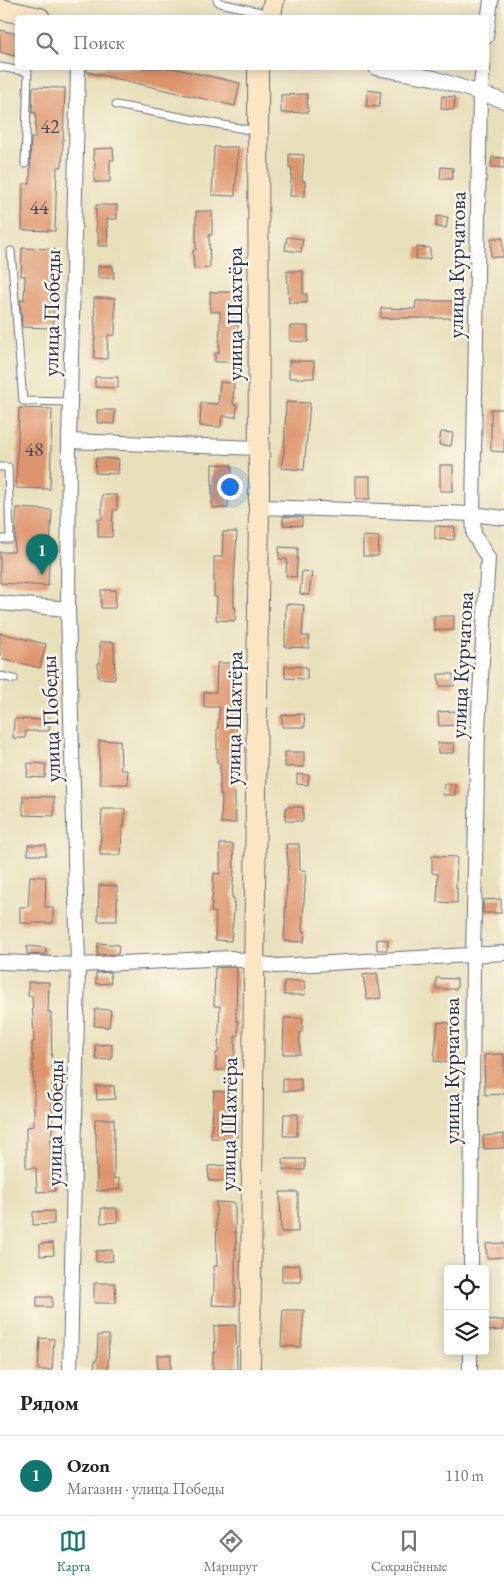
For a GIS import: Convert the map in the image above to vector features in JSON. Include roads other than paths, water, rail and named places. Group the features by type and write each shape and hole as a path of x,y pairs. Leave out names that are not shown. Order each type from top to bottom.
{"street":[{"path":"489,15 491,0"},
{"path":"0,9 27,15"},
{"name":"улица Победы","path":"70,1370 78,965 68,609 69,441 78,70"},
{"name":"улица Шахтёра","path":"250,1370 259,507 258,70"},
{"path":"388,70 434,78 504,101"},
{"name":"улица Курчатова","path":"471,1265 473,956 478,728 488,558 474,535 473,514 480,93 483,70"},
{"path":"69,441 258,448"},
{"path":"259,507 473,514 504,518"},
{"path":"0,603 68,609"},
{"path":"0,962 78,965 232,958 277,966 504,953"},
{"path":"470,1355 470,1370"}],"lane":[{"path":"217,0 220,3 271,10"},
{"path":"0,67 15,70"},
{"path":"17,70 28,72 25,164"},
{"path":"116,105 258,131"},
{"path":"11,251 23,401 70,402"},
{"path":"0,467 8,468 10,539 0,540"},
{"path":"0,676 14,679"}],"place":[{"name":"Ozon","path":"42,575"}]}
